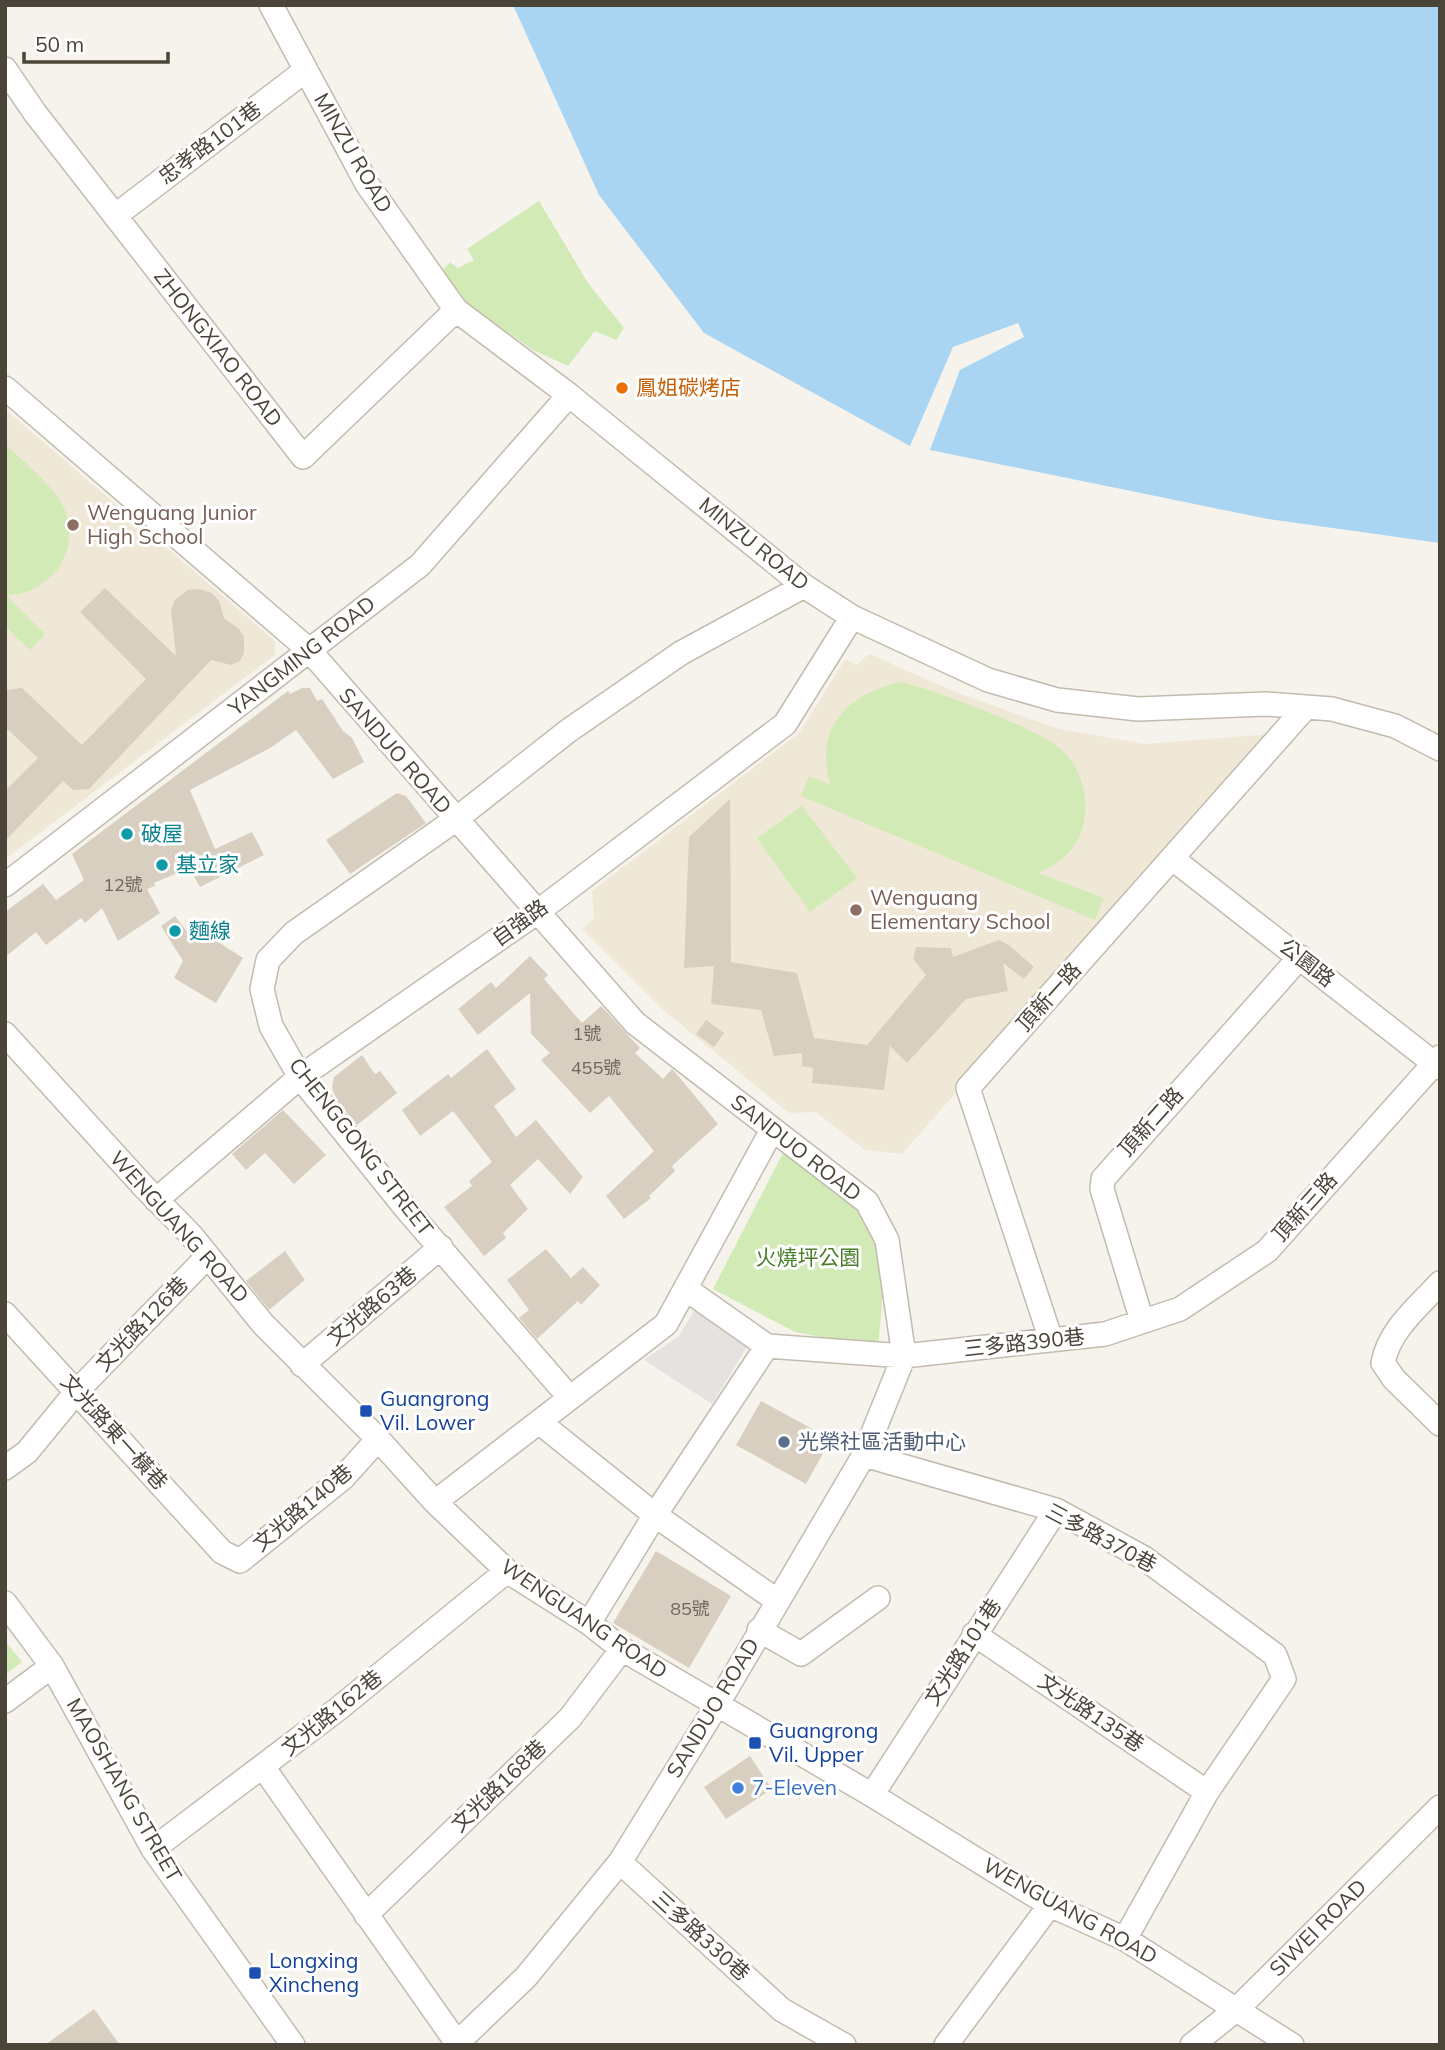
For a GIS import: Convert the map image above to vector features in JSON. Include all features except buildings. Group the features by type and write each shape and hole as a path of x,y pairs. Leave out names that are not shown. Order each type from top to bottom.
{"street":[{"name":"MINZU ROAD","path":"271,5 367,184 456,310 569,395 804,586 852,617 988,680 1057,701 1138,709 1266,704 1306,707 1358,715 1395,726 1440,749"},
{"name":"忠孝路101巷","path":"115,216 306,70"},
{"name":"ZHONGXIAO ROAD","path":"7,75 303,457 456,310"},
{"name":"SANDUO ROAD","path":"5,388 309,650 536,913 635,1023 867,1202 887,1240 904,1356 863,1455 716,1706 620,1862 526,1977 456,2044"},
{"name":"YANGMING ROAD","path":"5,885 420,565 569,395"},
{"name":"CHENGGONG STREET","path":"570,1398 300,1077 271,1026 262,989 268,960 293,933 455,820 568,731 681,653 804,586"},
{"name":"自強路","path":"156,1200 300,1077 536,913 785,724 852,617"},
{"name":"頂新一路","path":"1051,1340 968,1088 1306,707"},
{"name":"公園路","path":"1173,859 1438,1062"},
{"name":"頂新二路","path":"1142,1321 1102,1189 1103,1179 1300,957"},
{"name":"WENGUANG ROAD","path":"5,1034 191,1235 302,1365 378,1439 435,1502 508,1571 589,1623 622,1649 716,1706 872,1794 1049,1905 1125,1940 1292,2045"},
{"name":"頂新三路","path":"1142,1321 1180,1309 1267,1251 1438,1062"},
{"path":"435,1502 666,1324 772,1130"},
{"name":"文光路63巷","path":"302,1365 441,1247"},
{"name":"文光路126巷","path":"77,1391 208,1256"},
{"path":"1440,1283 1395,1331 1386,1347 1383,1363 1394,1379 1440,1424"},
{"path":"589,1623 654,1515 768,1346 686,1289"},
{"name":"文光路東一橫巷","path":"5,1314 222,1552"},
{"name":"三多路390巷","path":"768,1346 904,1356 1105,1334 1142,1321"},
{"path":"5,1468 27,1452 77,1391"},
{"path":"540,1422 654,1515 776,1600"},
{"name":"文光路140巷","path":"222,1552 240,1561 343,1478 378,1439"},
{"name":"三多路370巷","path":"863,1455 1056,1510 1144,1558 1275,1655 1284,1679 1207,1791"},
{"name":"文光路101巷","path":"872,1794 1056,1510"},
{"name":"文光路162巷","path":"153,1849 263,1767 508,1571"},
{"path":"759,1630 801,1654 878,1598"},
{"name":"MAOSHANG STREET","path":"5,1602 52,1667 153,1849 293,2045"},
{"name":"文光路135巷","path":"974,1634 1207,1791"},
{"name":"文光路168巷","path":"366,1915 570,1718 622,1649"},
{"path":"5,1701 52,1667"},
{"path":"263,1767 456,2044"},
{"path":"1125,1940 1207,1791"},
{"name":"SIWEI ROAD","path":"1192,2045 1237,2008 1440,1807"},
{"name":"三多路330巷","path":"620,1862 782,2010 844,2045"},
{"path":"946,2045 1049,1905"}],"shaded area":[{"name":"Wenguang Junior High School","path":"5,409 275,641 275,655 5,859"},
{"name":"Wenguang Elementary School","path":"869,654 961,694 1056,728 1144,744 1272,734 902,1154 865,1150 816,1112 789,1113 662,1009 582,929 594,918 592,891 799,733 845,659 856,665"},
{"path":"699,1303 751,1340 712,1404 644,1360 679,1336"}],"green space":[{"path":"539,201 588,283 624,328 616,340 595,331 568,366 533,350 465,302 442,271 450,262 458,268 474,260 467,249"},
{"path":"5,444 40,476 56,495 66,513 69,529 68,544 57,570 35,588 6,595 45,634 30,650 5,626"},
{"path":"901,682 1005,719 1045,739 1069,758 1083,787 1084,819 1080,834 1061,860 1038,873 1104,898 1095,920 801,796 809,776 831,785 826,765 826,747 839,717 865,695"},
{"path":"802,806 857,878 810,912 757,838"},
{"name":"火燒坪公園","path":"785,1149 856,1203 886,1260 878,1348 795,1332 713,1289"},
{"path":"5,1641 22,1662 5,1675"}],"water":[{"path":"513,5 1440,5 1440,543 1268,519 930,450 960,370 1024,337 1018,323 953,347 910,446 704,333 599,195"}],"place":[{"name":"鳳姐碳烤店","path":"622,388"},
{"name":"Wenguang Junior High School","path":"73,525"},
{"name":"破屋","path":"127,834"},
{"name":"基立家","path":"162,865"},
{"name":"Wenguang Elementary School","path":"856,910"},
{"name":"麵線","path":"175,931"},
{"name":"Guangrong Vil. Lower","path":"366,1411"},
{"name":"光榮社區活動中心","path":"784,1442"},
{"name":"Guangrong Vil. Upper","path":"755,1743"},
{"name":"7-Eleven","path":"738,1788"},
{"name":"Longxing Xincheng","path":"255,1973"}]}
